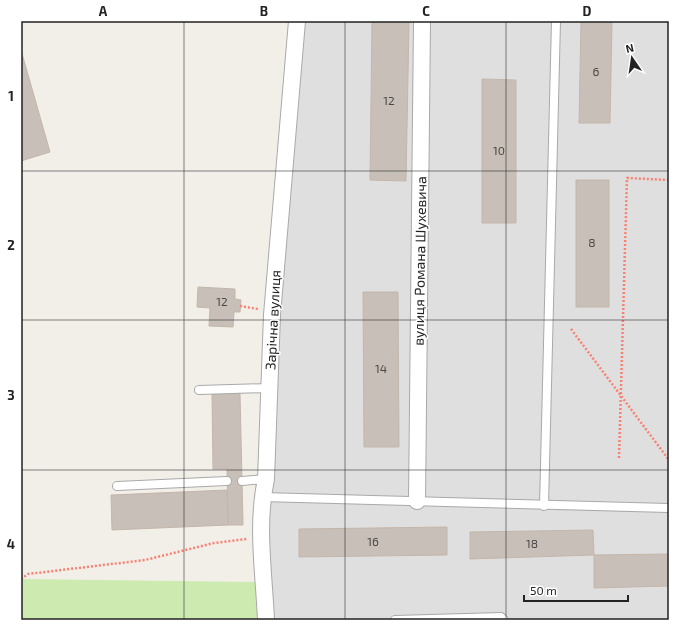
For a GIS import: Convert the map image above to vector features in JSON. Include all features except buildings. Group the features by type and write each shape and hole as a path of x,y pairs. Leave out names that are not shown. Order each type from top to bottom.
{"street":[{"name":"Зарічна вулиця","path":"266,620 261,538 262,496 266,479 272,315 297,21"},
{"name":"вулиця Романа Шухевича","path":"417,501 422,21"}],"lane":[{"path":"544,506 556,21"},
{"path":"199,390 269,388"},
{"path":"242,480 266,479"},
{"path":"117,486 227,481"},
{"path":"262,496 544,506 669,508"},
{"path":"395,620 501,617 504,620"}],"path":[{"path":"619,458 627,178 669,180"},
{"path":"240,306 262,310"},
{"path":"571,329 669,460"},
{"path":"21,579 28,574 145,560 214,543 261,538"}],"shaded area":[{"path":"297,21 669,21 669,620 266,620 261,538"}],"green space":[{"path":"21,579 265,582 266,620 21,620"}]}
